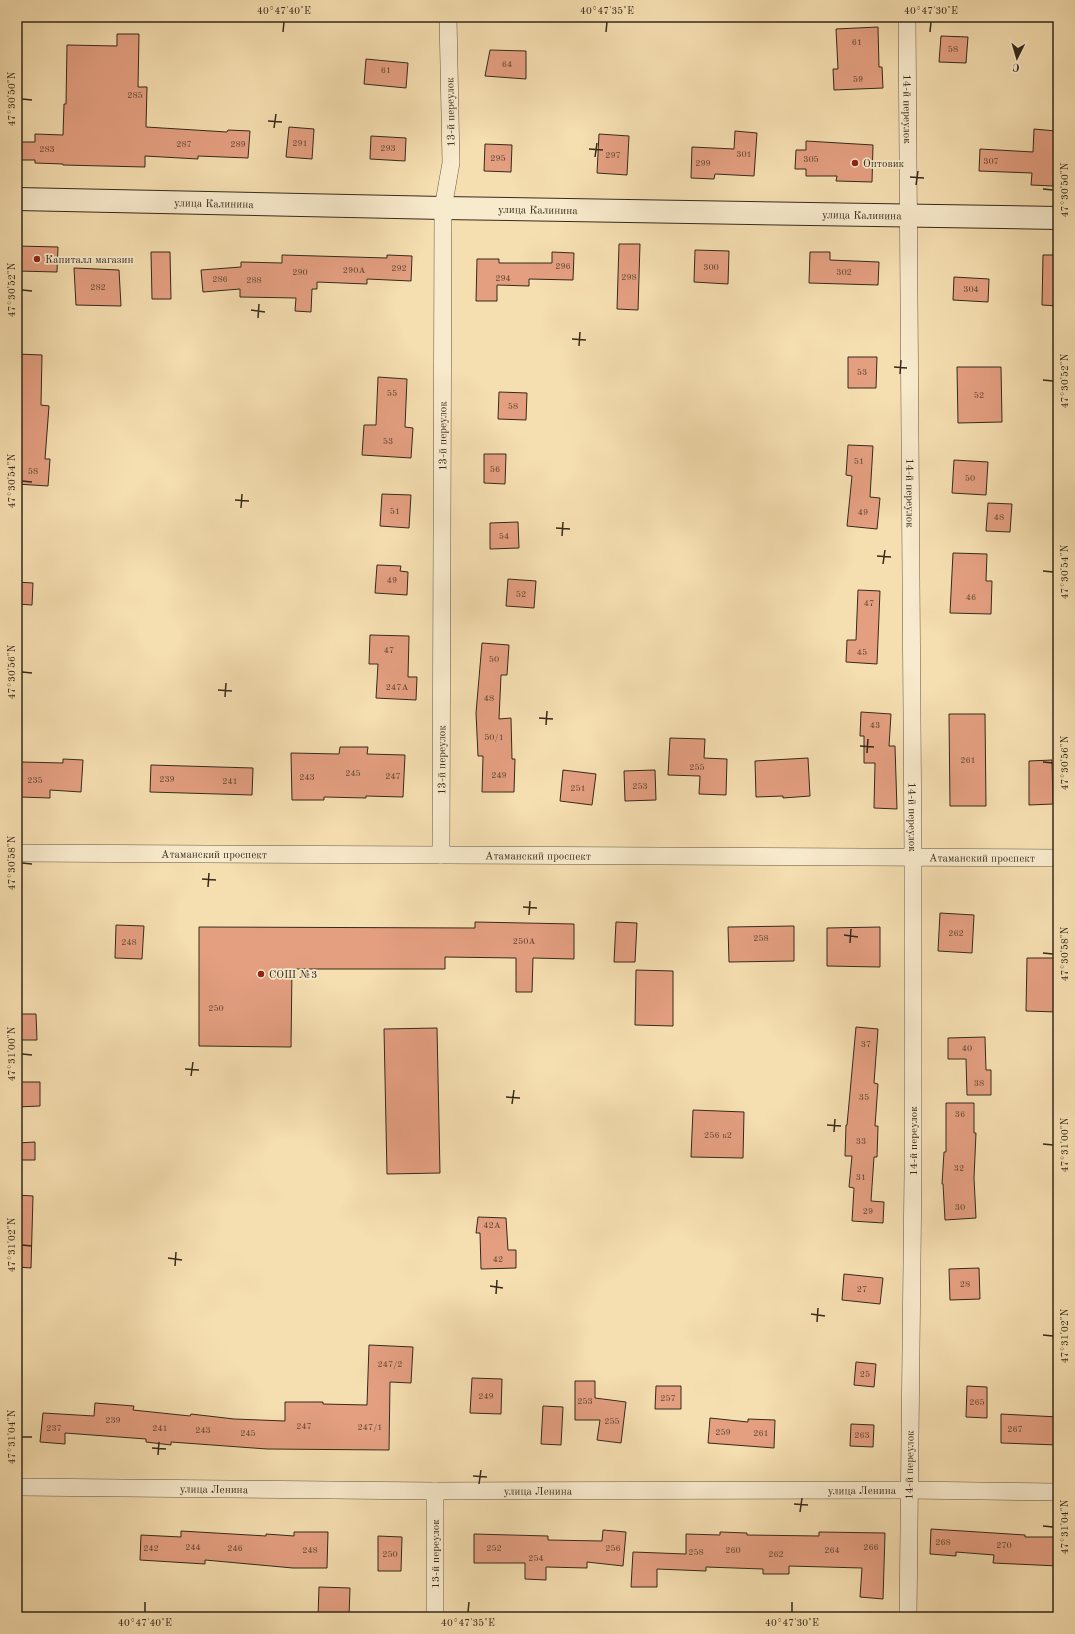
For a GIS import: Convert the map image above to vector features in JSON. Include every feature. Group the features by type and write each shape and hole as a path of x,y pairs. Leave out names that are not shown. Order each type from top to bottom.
{"main road":[{"name":"улица Калинина","path":"17,198 443,208 1058,218"}],"street":[{"name":"13-й переулок","path":"441,855 443,208 451,163 448,17"},
{"name":"14-й переулок","path":"907,17 914,857 913,1172 908,1617"},
{"name":"Атаманский проспект","path":"17,853 1058,858"},
{"name":"улица Ленина","path":"17,1487 435,1491 909,1490 1058,1492"},
{"name":"13-й переулок","path":"435,1491 435,1617"}],"building":[{"path":"878,27 879,67 882,67 883,88 834,90 833,69 838,69 836,29"},
{"path":"117,34 139,34 138,87 147,87 146,127 227,132 228,130 250,131 248,158 198,156 198,159 145,156 145,167 63,165 35,163 35,160 17,160 17,142 35,142 35,134 63,135 64,104 66,104 67,45 117,46"},
{"path":"941,36 968,37 966,63 939,62"},
{"path":"490,50 526,51 526,79 485,76"},
{"path":"366,59 408,63 406,88 364,84"},
{"path":"289,127 314,129 312,159 286,157"},
{"path":"1034,129 1056,131 1053,186 1031,185 1032,173 979,171 980,149 1033,152"},
{"path":"735,131 757,133 754,176 715,174 714,179 691,178 692,147 734,149"},
{"path":"599,134 629,136 627,175 597,173"},
{"path":"371,136 406,138 405,161 370,159"},
{"path":"806,141 873,145 872,182 836,181 837,176 806,176 806,169 795,169 796,150 806,150"},
{"path":"485,144 512,145 511,172 484,171"},
{"path":"619,244 640,244 638,310 617,309"},
{"name":"Капиталл магазин","path":"17,246 58,247 57,272 17,271"},
{"path":"695,250 729,251 728,284 694,282"},
{"path":"151,252 170,252 171,299 152,299"},
{"path":"552,252 574,253 573,280 529,279 529,286 497,285 497,301 476,301 477,259 499,259 499,263 552,263"},
{"path":"810,252 830,252 830,260 879,262 878,285 809,283"},
{"path":"282,255 387,258 387,255 412,256 411,281 367,279 367,284 317,282 317,289 312,289 311,312 295,311 296,298 240,297 240,289 203,292 201,270 241,267 241,262 282,263"},
{"path":"1043,255 1058,255 1058,306 1042,305"},
{"path":"74,268 119,270 121,306 76,305"},
{"path":"954,277 989,279 988,302 953,300"},
{"path":"17,354 42,355 41,405 49,406 45,459 50,459 48,486 17,484"},
{"path":"848,357 877,357 876,388 848,388"},
{"path":"957,367 1001,367 1002,422 958,423"},
{"path":"378,377 407,379 405,427 413,428 411,458 362,455 364,425 376,425"},
{"path":"499,392 527,393 526,420 498,419"},
{"path":"848,445 873,446 870,497 880,498 877,529 847,526 852,476 846,475"},
{"path":"484,454 506,454 505,484 484,483"},
{"path":"954,460 988,462 986,495 952,493"},
{"path":"382,494 411,495 409,528 380,526"},
{"path":"988,503 1012,504 1010,532 986,531"},
{"path":"518,522 519,548 490,549 490,523"},
{"path":"953,553 987,554 986,581 992,581 991,614 950,613"},
{"path":"377,565 401,566 400,571 408,572 407,595 375,593"},
{"path":"508,579 536,581 534,608 506,606"},
{"path":"17,582 33,583 32,605 17,604"},
{"path":"858,590 880,591 877,664 846,662 847,640 856,640"},
{"path":"370,635 409,636 408,677 417,677 416,700 376,698 378,664 369,664"},
{"path":"482,643 509,645 507,675 501,675 499,719 511,718 512,759 515,759 514,792 482,792 483,756 478,756 476,713"},
{"path":"861,712 891,714 889,746 895,746 897,809 874,808 875,763 864,763 864,736 860,736"},
{"path":"949,714 985,714 986,806 950,806"},
{"path":"670,738 705,739 704,758 727,759 726,795 699,794 700,776 668,775"},
{"path":"340,747 368,747 367,754 405,755 403,797 324,797 324,800 292,800 291,753 339,754"},
{"path":"808,758 810,796 783,798 783,796 756,797 755,761"},
{"path":"63,759 83,760 81,792 50,790 50,798 20,797 21,762 63,763"},
{"path":"1052,760 1053,804 1029,805 1029,761"},
{"path":"151,765 253,768 252,795 150,792"},
{"path":"563,770 596,774 592,805 560,801"},
{"path":"655,770 656,800 625,801 624,771"},
{"path":"940,913 974,915 972,953 938,951"},
{"name":"СОШ №3","path":"475,922 574,924 574,959 533,958 532,992 516,992 516,958 445,957 445,969 292,969 291,1047 199,1046 199,927 475,928"},
{"path":"616,922 637,923 635,962 614,962"},
{"path":"116,925 144,926 142,959 115,958"},
{"path":"794,926 794,961 729,962 728,927"},
{"path":"880,927 880,967 827,966 827,928"},
{"path":"1027,958 1056,958 1056,977 1058,977 1058,1012 1026,1011"},
{"path":"636,970 673,971 673,1026 635,1025"},
{"path":"17,1014 36,1014 37,1040 17,1040"},
{"path":"856,1027 878,1029 874,1083 878,1084 875,1126 878,1126 877,1157 874,1157 871,1201 884,1202 883,1223 852,1221 854,1188 849,1187 852,1156 845,1156 846,1125"},
{"path":"437,1028 440,1173 387,1174 384,1029"},
{"path":"985,1037 986,1070 991,1070 991,1095 967,1095 966,1059 948,1059 948,1038"},
{"path":"17,1082 40,1082 40,1106 17,1107"},
{"path":"946,1103 974,1103 974,1133 976,1133 974,1178 976,1218 945,1220 942,1184 944,1152 946,1152"},
{"path":"693,1110 744,1112 743,1158 691,1157"},
{"path":"35,1142 35,1160 17,1160 17,1143"},
{"path":"17,1195 33,1196 31,1268 17,1267"},
{"path":"478,1217 506,1218 508,1250 516,1250 516,1268 481,1269 480,1233 476,1233"},
{"path":"979,1268 980,1299 950,1300 949,1269"},
{"path":"844,1274 883,1278 880,1304 842,1300"},
{"path":"369,1345 413,1347 411,1383 390,1382 389,1450 267,1449 171,1442 171,1445 146,1442 146,1439 65,1433 65,1444 40,1442 43,1413 94,1416 95,1403 134,1406 133,1410 190,1416 191,1414 234,1419 285,1421 285,1402 323,1402 323,1404 367,1405"},
{"path":"856,1362 876,1364 874,1387 854,1385"},
{"path":"472,1378 502,1379 501,1414 470,1413"},
{"path":"575,1381 595,1381 595,1398 626,1402 621,1443 597,1440 600,1420 575,1420"},
{"path":"656,1386 681,1386 681,1409 655,1409"},
{"path":"967,1386 987,1387 987,1418 966,1417"},
{"path":"543,1406 563,1407 561,1445 541,1444"},
{"path":"1001,1414 1058,1417 1058,1445 1001,1443"},
{"path":"710,1418 748,1422 748,1419 775,1420 774,1448 708,1443"},
{"path":"851,1424 874,1425 873,1447 850,1446"},
{"path":"931,1529 1025,1535 1025,1537 1058,1537 1058,1566 993,1563 994,1555 956,1552 956,1556 930,1554"},
{"path":"603,1530 626,1532 623,1566 587,1562 587,1568 546,1567 546,1580 525,1579 525,1563 474,1563 474,1534 548,1536 548,1540 602,1541"},
{"path":"181,1531 266,1536 266,1534 294,1536 294,1532 328,1532 327,1568 293,1568 205,1560 205,1564 140,1560 141,1535 181,1537"},
{"path":"720,1532 747,1533 747,1535 819,1536 819,1532 885,1533 883,1599 860,1597 862,1568 789,1566 789,1574 763,1574 763,1569 706,1567 706,1571 657,1569 657,1587 631,1587 633,1552 686,1554 686,1534 720,1535"},
{"path":"378,1536 402,1537 401,1571 378,1571"},
{"path":"319,1587 350,1588 349,1617 318,1617"}],"place":[{"name":"Оптовик","path":"855,163"},
{"name":"Капиталл магазин","path":"37,259"},
{"name":"СОШ №3","path":"261,974"}]}
